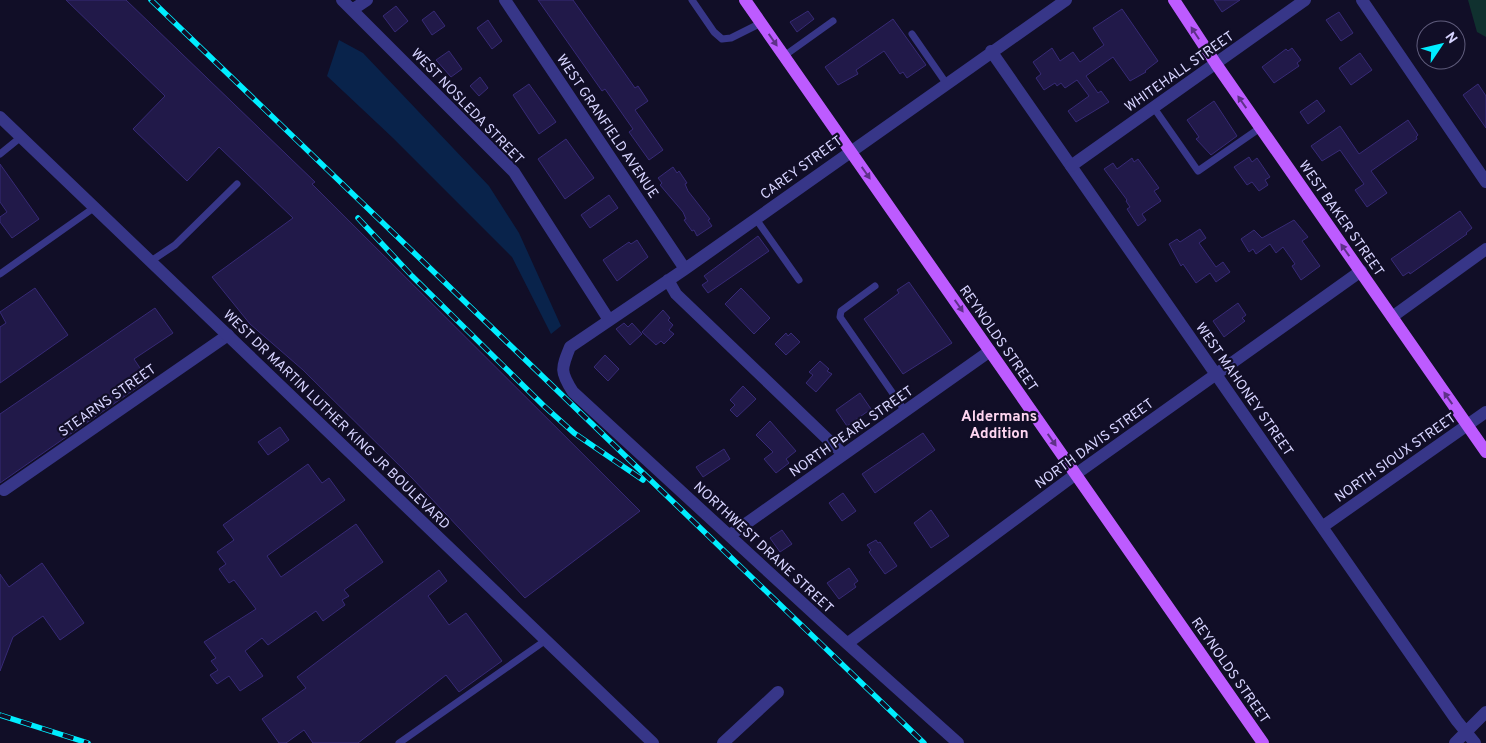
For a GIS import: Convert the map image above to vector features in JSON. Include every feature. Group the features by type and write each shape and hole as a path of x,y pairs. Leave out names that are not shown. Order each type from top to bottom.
{"main road":[{"name":"REYNOLDS STREET","path":"745,0 1263,743"},
{"name":"WEST BAKER STREET","path":"1174,0 1260,128 1486,452"}],"street":[{"name":"WEST NOSLEDA STREET","path":"342,0 514,172 609,320"},
{"path":"352,10 367,0"},
{"name":"WEST GRANFIELD AVENUE","path":"505,0 685,269"},
{"name":"CAREY STREET","path":"562,365 570,347 685,269 991,51 1066,0"},
{"name":"WHITEHALL STREET","path":"1071,166 1304,0"},
{"path":"1362,0 1486,182"},
{"name":"WEST MAHONEY STREET","path":"991,51 1465,733 1475,743"},
{"name":"WEST DR MARTIN LUTHER KING JR BOULEVARD","path":"0,117 653,743"},
{"path":"1392,317 1486,249"},
{"name":"NORTH DAVIS STREET","path":"848,643 1076,474 1360,271"},
{"path":"668,280 676,294 843,454"},
{"name":"STEARNS STREET","path":"2,491 228,335"},
{"name":"NORTH PEARL STREET","path":"730,535 990,351"},
{"name":"NORTHWEST DRANE STREET","path":"562,365 562,376 573,392 958,743"},
{"name":"NORTH SIOUX STREET","path":"1322,527 1486,412"},
{"path":"723,743 778,692"},
{"path":"1455,743 1486,712"}],"lane":[{"path":"692,0 714,32 722,39 731,38 761,23"},
{"path":"784,56 834,21"},
{"path":"912,34 946,83"},
{"path":"1154,108 1198,171 1260,128"},
{"path":"0,154 22,137"},
{"path":"151,261 175,245 237,184"},
{"path":"0,274 94,207"},
{"path":"756,219 799,280"},
{"path":"876,286 841,311 840,317 905,411"},
{"path":"399,743 546,640"}],"green space":[{"path":"1468,0 1486,0 1486,37 1477,32"}],"water":[{"path":"339,40 363,53 489,186 519,233 561,326 551,334 512,257 393,138 327,76"}],"building":[{"path":"66,0 126,0 315,182 312,184 640,511 525,598 412,478 303,370 250,324 212,277 293,218 219,147 187,181 133,129 165,96"},
{"path":"538,0 573,0 635,88 638,86 648,101 635,110 663,150 649,160 629,132 633,129 605,89 602,91"},
{"path":"1214,0 1240,0 1222,12"},
{"path":"396,6 408,21 395,32 383,16"},
{"path":"1122,9 1158,61 1146,72 1130,81 1113,57 1086,76 1098,93 1101,91 1109,102 1076,122 1068,111 1089,96 1077,80 1065,88 1061,83 1057,86 1055,83 1044,90 1036,78 1041,74 1033,62 1052,48 1060,61 1073,52 1080,62 1104,45 1093,28"},
{"path":"434,11 445,26 432,35 422,20"},
{"path":"808,11 814,19 797,32 790,22"},
{"path":"1339,12 1353,33 1341,41 1326,20"},
{"path":"893,19 926,65 907,78 903,72 900,74 884,51 856,70 858,74 838,85 825,67"},
{"path":"488,20 502,41 492,49 477,28"},
{"path":"1292,48 1301,60 1297,63 1299,66 1274,83 1262,67 1286,49 1288,51"},
{"path":"449,51 462,69 451,77 436,60"},
{"path":"1360,53 1372,70 1351,85 1339,68"},
{"path":"480,77 488,88 479,96 470,86"},
{"path":"529,84 556,122 539,134 513,95"},
{"path":"1478,84 1486,96 1486,128 1463,95"},
{"path":"1317,100 1325,111 1308,124 1300,112"},
{"path":"1214,101 1237,136 1211,155 1196,139 1199,137 1187,120"},
{"path":"1408,120 1418,135 1417,139 1371,171 1387,193 1367,207 1355,190 1364,184 1340,150 1322,161 1311,146 1340,126 1359,154"},
{"path":"566,139 594,178 565,199 538,159"},
{"path":"1249,157 1252,162 1257,158 1270,177 1265,180 1268,185 1259,191 1252,182 1247,185 1234,167"},
{"path":"1132,158 1134,162 1138,159 1159,188 1154,191 1161,201 1142,214 1146,220 1138,226 1127,209 1130,207 1127,200 1104,169 1113,163 1117,169"},
{"path":"0,164 39,219 12,238 0,222 0,217 7,212 0,202"},
{"path":"673,167 677,173 679,171 687,183 685,184 688,191 710,219 708,220 712,226 697,236 684,220 686,219 683,212 660,185 662,183 658,178"},
{"path":"609,195 618,208 590,228 581,215"},
{"path":"1460,211 1472,228 1467,234 1410,274 1409,272 1403,276 1391,259"},
{"path":"1294,220 1308,237 1302,241 1320,266 1301,280 1292,266 1295,264 1283,247 1276,253 1270,244 1256,254 1253,249 1249,252 1241,239 1254,230 1262,238"},
{"path":"1200,229 1206,238 1199,243 1216,267 1223,262 1230,272 1216,282 1210,273 1196,283 1183,264 1181,266 1169,244 1177,239 1180,242"},
{"path":"758,236 769,251 708,293 702,285 708,281 704,276"},
{"path":"637,240 648,257 617,281 603,260 629,242 631,244"},
{"path":"909,282 952,343 903,374 864,319 899,293 897,290"},
{"path":"35,288 68,335 0,383 0,327 6,323 0,312"},
{"path":"741,288 770,318 754,334 725,304"},
{"path":"1238,303 1246,315 1242,318 1245,321 1224,337 1213,321"},
{"path":"155,308 173,333 134,359 148,380 0,483 0,414"},
{"path":"663,310 670,318 668,320 673,325 669,330 674,334 664,344 661,341 656,345 642,332"},
{"path":"624,323 628,327 632,323 642,334 630,345 616,329"},
{"path":"786,333 788,336 791,333 800,342 786,355 775,344"},
{"path":"605,355 619,369 608,381 594,367"},
{"path":"820,361 829,369 827,371 832,374 816,392 806,383 813,375 809,372"},
{"path":"743,386 756,399 737,417 730,410 735,405 730,400"},
{"path":"860,393 871,409 847,426 836,410"},
{"path":"770,421 796,451 786,459 789,463 776,473 764,459 773,452 756,435"},
{"path":"280,427 289,440 268,455 258,442"},
{"path":"923,433 935,450 875,493 862,474"},
{"path":"724,449 730,459 703,477 696,467"},
{"path":"308,464 322,483 329,478 345,500 267,556 281,577 356,524 383,562 344,590 349,596 342,600 345,605 323,621 316,611 268,645 262,638 245,651 263,676 240,691 229,676 217,684 210,675 218,670 211,661 216,658 204,642 256,609 234,580 229,583 219,569 226,564 217,552 234,540 223,525"},
{"path":"843,493 856,511 842,521 829,503"},
{"path":"931,510 949,536 931,548 914,523"},
{"path":"782,530 792,544 780,552 770,538"},
{"path":"876,540 878,543 880,542 897,566 885,574 869,552 871,550 867,545"},
{"path":"42,563 84,623 60,640 43,616 13,637 0,671 0,574 9,587"},
{"path":"849,568 858,581 854,584 856,587 839,599 827,583"},
{"path":"439,570 447,581 428,596 449,625 466,613 502,661 459,692 446,675 358,743 313,743 304,730 286,743 279,743 262,719 306,688 297,677"}],"railway":[{"path":"151,0 924,743"},
{"path":"358,218 412,276 544,406 574,433 643,480"},
{"path":"0,715 88,743"}],"district":[{"name":"Aldermans Addition","path":"999,424"}]}
